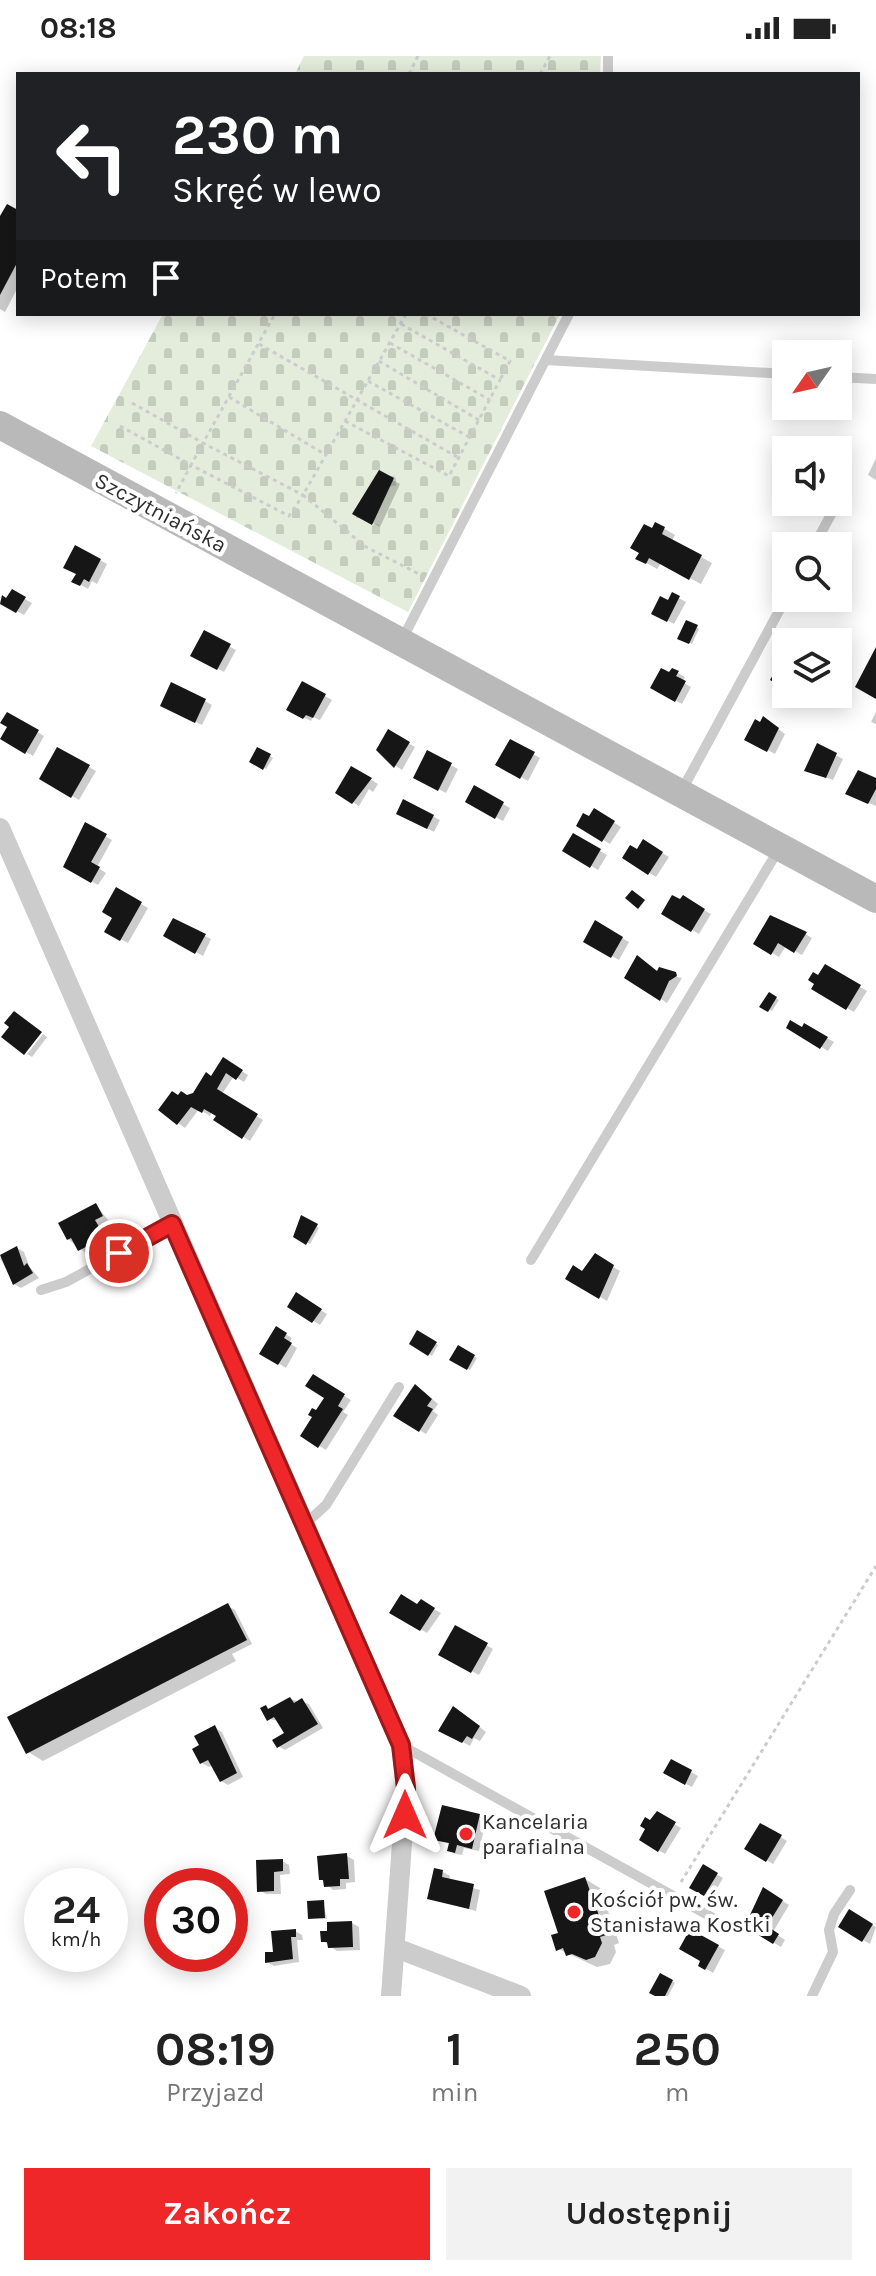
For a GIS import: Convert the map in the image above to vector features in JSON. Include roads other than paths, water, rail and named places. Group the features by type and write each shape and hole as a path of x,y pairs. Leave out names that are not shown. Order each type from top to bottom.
{"street":[{"name":"Szczytniańska","path":"0,425 876,899"},
{"path":"0,828 401,1745 406,1788 391,1996"},
{"path":"396,1948 521,1996"}],"lane":[{"path":"400,643 568,316"},
{"path":"546,360 772,373"},
{"path":"852,378 876,379"},
{"path":"680,794 778,612"},
{"path":"531,1260 780,847"},
{"path":"41,1290 66,1282 172,1224"},
{"path":"304,1525 326,1505 399,1387"},
{"path":"401,1745 724,1924"},
{"path":"812,1996 833,1952 829,1930 834,1914 850,1890"}],"place":[{"name":"Kancelaria parafialna","path":"466,1834"},
{"name":"Kościół pw. św. Stanisława Kostki","path":"574,1912"}]}
